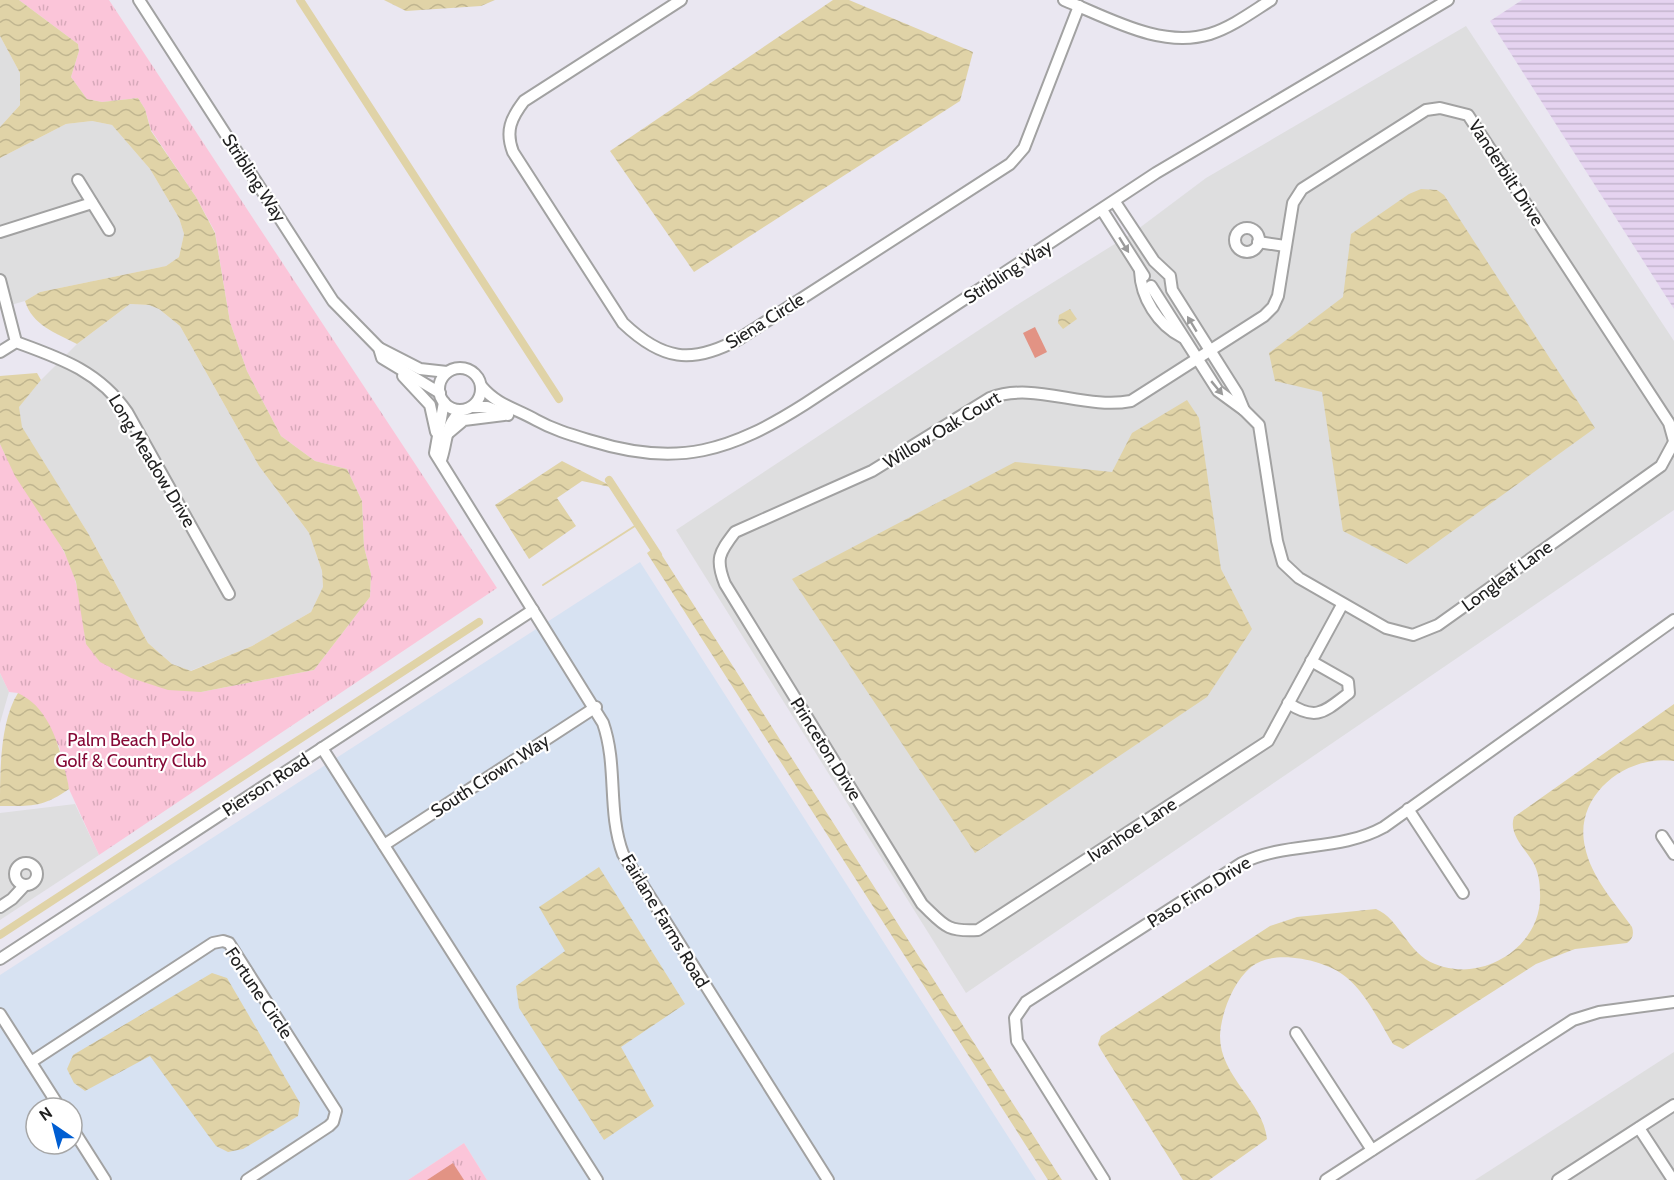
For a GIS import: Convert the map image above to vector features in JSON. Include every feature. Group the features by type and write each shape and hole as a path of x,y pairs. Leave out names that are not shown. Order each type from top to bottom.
{"street":[{"name":"Stribling Way","path":"139,0 333,301 379,348 420,369 447,372"},
{"name":"Siena Circle","path":"681,0 524,101 511,118 508,138 513,152 623,323 642,341 655,348 681,356 713,353 739,339 1010,164 1024,148 1079,6"},
{"path":"1064,0 1155,36 1183,39 1210,34 1271,0"},
{"name":"Stribling Way","path":"482,387 501,404 545,425 616,449 648,454 678,454 737,442 764,430 796,410 1156,173 1448,0"},
{"name":"Vanderbilt Drive","path":"1209,351 1273,307 1278,296 1293,203 1302,189 1426,110 1440,108 1468,115 1669,423 1674,442 1661,466"},
{"path":"78,180 109,231"},
{"path":"1115,202 1155,261 1170,276 1171,286 1237,393 1244,410"},
{"path":"0,232 92,203"},
{"path":"1102,210 1149,286 1167,329 1182,337 1218,391 1244,410"},
{"path":"1258,242 1285,246"},
{"path":"0,280 16,342 0,352"},
{"path":"1149,286 1171,286"},
{"name":"Long Meadow Drive","path":"16,342 76,365 113,393 127,412 229,594"},
{"name":"Stribling Way","path":"379,348 382,358 442,398"},
{"name":"Willow Oak Court","path":"720,553 735,532 872,471 990,398 1007,391 1112,405 1131,400 1209,351"},
{"path":"387,361 426,399 440,437 472,417 508,416"},
{"path":"461,367 471,370 479,377 482,387 480,397 467,408 450,407 442,398 441,381 447,372 461,367"},
{"name":"Fairlane Farms Road","path":"442,398 441,460 532,610 596,707 611,751 615,827 623,854 828,1180"},
{"name":"Stribling Way","path":"467,408 487,407 531,425 545,425"},
{"name":"Fairlane Farms Road","path":"440,437 450,422 467,408"},
{"name":"Longleaf Lane","path":"1244,410 1259,425 1276,541 1283,563 1299,578 1342,605 1386,628 1413,635 1438,625 1661,466"},
{"name":"Princeton Drive","path":"720,553 718,568 725,584 922,904 944,925 956,932"},
{"name":"Ivanhoe Lane","path":"956,932 978,930 1268,741 1342,605"},
{"name":"Pierson Road","path":"0,959 532,610"},
{"name":"Paso Fino Drive","path":"1104,1180 1017,1041 1014,1024 1022,1007 1242,863 1267,853 1358,839 1384,827 1674,620"},
{"path":"1288,704 1303,713 1316,714 1349,693 1348,682 1311,662"},
{"name":"South Crown Way","path":"384,845 596,707"},
{"path":"322,748 597,1180"},
{"path":"1408,809 1463,893"},
{"path":"1662,836 1674,854"},
{"path":"0,907 12,899 24,885"},
{"name":"Fortune Circle","path":"30,1062 213,943 223,941 229,943 336,1111 336,1117 329,1126 248,1180"},
{"path":"1326,1180 1573,1020 1599,1012 1674,1002"},
{"path":"0,1014 52,1096"},
{"path":"1296,1033 1372,1150"},
{"path":"1558,1180 1674,1105"},
{"path":"1639,1128 1673,1180"},
{"path":"84,1147 105,1180"}],"shaded area":[{"path":"1522,0 1674,0 1674,309 1490,21"},
{"path":"1466,26 1674,341 1674,510 966,993 676,530 1020,303 1134,232 1206,178"},
{"path":"0,36 20,73 20,105 0,127"},
{"path":"92,121 112,125 150,169 179,218 184,234 179,257 166,266 40,292 25,301 0,308 0,158 66,124"},
{"path":"130,304 149,305 159,309 180,326 259,466 309,533 322,571 323,588 311,612 252,646 190,671 172,664 148,643 88,533 21,427 18,407 41,380 77,344"},
{"path":"1035,327 1047,352 1035,358 1023,333"},
{"path":"640,562 1036,1180 487,1180 464,1143 408,1180 0,1180 0,975"},
{"path":"0,673 9,692 0,723"},
{"path":"75,804 99,855 0,920 0,813"},
{"path":"1674,1052 1674,1180 1475,1180"},
{"path":"453,1163 464,1180 427,1180"}],"green space":[{"name":"Palm Beach Polo Golf & Country Club","path":"19,0 109,0 497,588 99,855 69,789 59,746 18,693 9,692 0,673 0,444 55,536 73,572 86,644 201,692 314,670 370,597 371,574 364,547 362,501 347,469 315,461 281,436 247,371 230,322 215,232 196,197 151,130 145,109 138,98 102,102 87,99 71,77 79,51 78,44"},
{"path":"464,1143 487,1180 408,1180"}],"water":[{"path":"0,0 19,0 78,44 79,51 71,77 87,99 102,102 138,98 145,109 151,131 196,197 215,233 230,322 247,371 281,436 315,461 347,469 362,501 364,547 371,574 370,597 314,670 201,692 168,690 131,678 100,662 86,644 76,582 64,551 15,476 0,444 0,376 37,373 41,380 19,407 22,427 88,533 148,643 172,664 191,671 252,646 311,612 323,587 322,571 309,533 259,466 180,326 159,309 149,305 130,304 77,344 39,322 28,309 25,301 40,292 166,266 179,257 184,234 179,218 150,169 112,125 92,121 66,124 0,158 0,127 20,105 20,73 0,36"},
{"path":"384,0 495,0 481,6 406,11"},
{"path":"833,0 849,0 973,52 960,101 694,272 610,151"},
{"path":"1421,189 1437,190 1444,195 1595,428 1407,564 1343,531 1322,392 1275,381 1269,353 1343,297 1351,234 1409,194"},
{"path":"1070,309 1077,319 1063,329 1058,323 1059,315"},
{"path":"1187,400 1199,418 1221,569 1252,629 1207,697 975,853 792,579 1015,462 1112,472 1132,433"},
{"path":"562,461 615,488 582,481 557,498 576,526 529,559 495,505"},
{"path":"656,546 1062,1180 1048,1180 647,553"},
{"path":"18,693 30,700 47,720 58,744 69,789 51,800 36,805 0,806 4,732 12,704"},
{"path":"1674,704 1674,761 1639,764 1622,771 1607,782 1595,795 1587,811 1583,828 1585,847 1592,869 1632,927 1632,936 1627,943 1575,949 1536,964 1403,1049 1393,1044 1360,991 1337,971 1313,961 1285,957 1261,961 1245,973 1234,989 1226,1008 1220,1036 1227,1064 1258,1113 1267,1139 1209,1180 1183,1180 1101,1050 1098,1044 1101,1036 1270,926 1297,917 1376,909 1391,920 1425,959 1453,969 1472,969 1507,956 1521,944 1532,929 1538,912 1540,893 1535,865 1515,835 1514,817"},
{"path":"599,867 685,1004 621,1047 654,1106 604,1140 519,1008 516,986 565,951 539,907"},
{"path":"212,973 227,978 300,1103 298,1116 243,1149 228,1152 216,1146 150,1056 85,1091 74,1083 67,1069 73,1055"}],"waterway":[{"path":"300,0 559,399"},
{"path":"609,480 658,555"},
{"path":"543,585 638,524"},
{"path":"0,935 479,622"}]}
